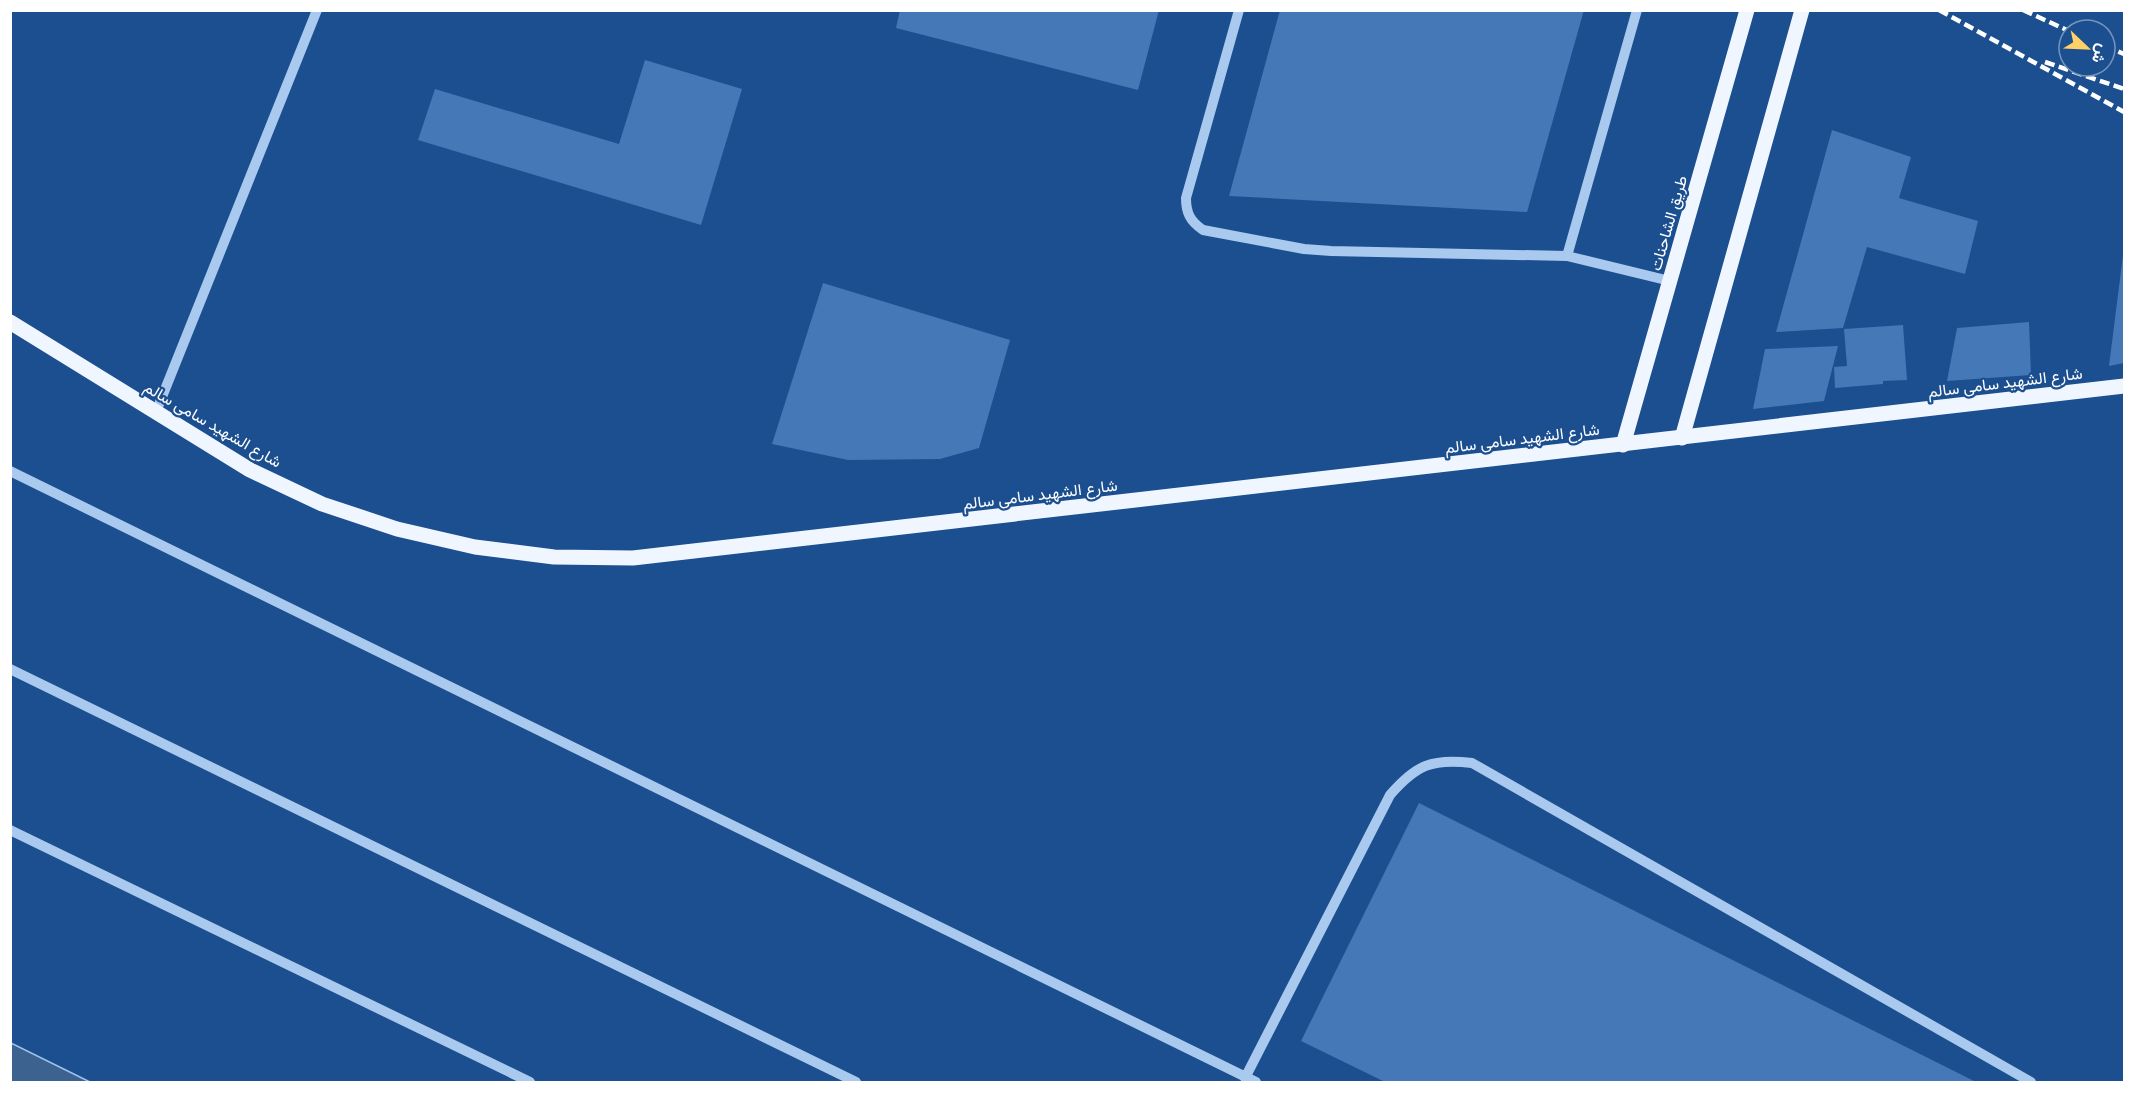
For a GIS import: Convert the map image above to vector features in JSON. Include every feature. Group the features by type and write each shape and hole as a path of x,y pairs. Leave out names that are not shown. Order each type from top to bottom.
{"main road":[{"name":"طريق الشاحنات","path":"1623,445 1747,10"},
{"path":"1682,438 1802,10"},
{"name":"شارع الشهيد سامى سالم","path":"10,322 250,470 322,504 397,529 430,537 475,547 554,557 633,558 2124,386"}],"street":[{"path":"156,412 317,10"},
{"path":"1239,10 1186,198 1186,211 1192,222 1203,230 1304,249 1567,256 1670,281"},
{"path":"1567,256 1637,10"},
{"path":"10,471 1250,1080 1390,795 1406,777 1426,765 1449,760 1472,763 2031,1083"},
{"path":"10,669 856,1083"},
{"path":"10,830 530,1083"}],"water":[{"path":"11,1043 90,1082 11,1082"}],"building":[{"path":"900,10 1159,10 1138,90 896,28"},
{"path":"1280,10 1584,10 1527,212 1229,196"},
{"path":"645,60 742,89 701,225 418,140 435,89 619,144"},
{"path":"1832,130 1911,157 1899,198 1978,221 1965,274 1867,247 1843,328 1776,332"},
{"path":"2123,255 2124,363 2109,366"},
{"path":"823,283 1010,340 979,448 940,459 848,460 772,444"},
{"path":"2029,322 2031,375 1947,381 1957,328"},
{"path":"1903,325 1907,380 1835,388 1834,367 1847,366 1844,329"},
{"path":"1838,346 1824,401 1753,409 1765,349"},
{"path":"1419,803 1976,1082 1385,1082 1301,1041"}],"railway":[{"path":"1939,10 2124,112"},
{"path":"2023,10 2057,26"},
{"path":"2117,51 2124,54"},
{"path":"2045,62 2124,89"}]}
